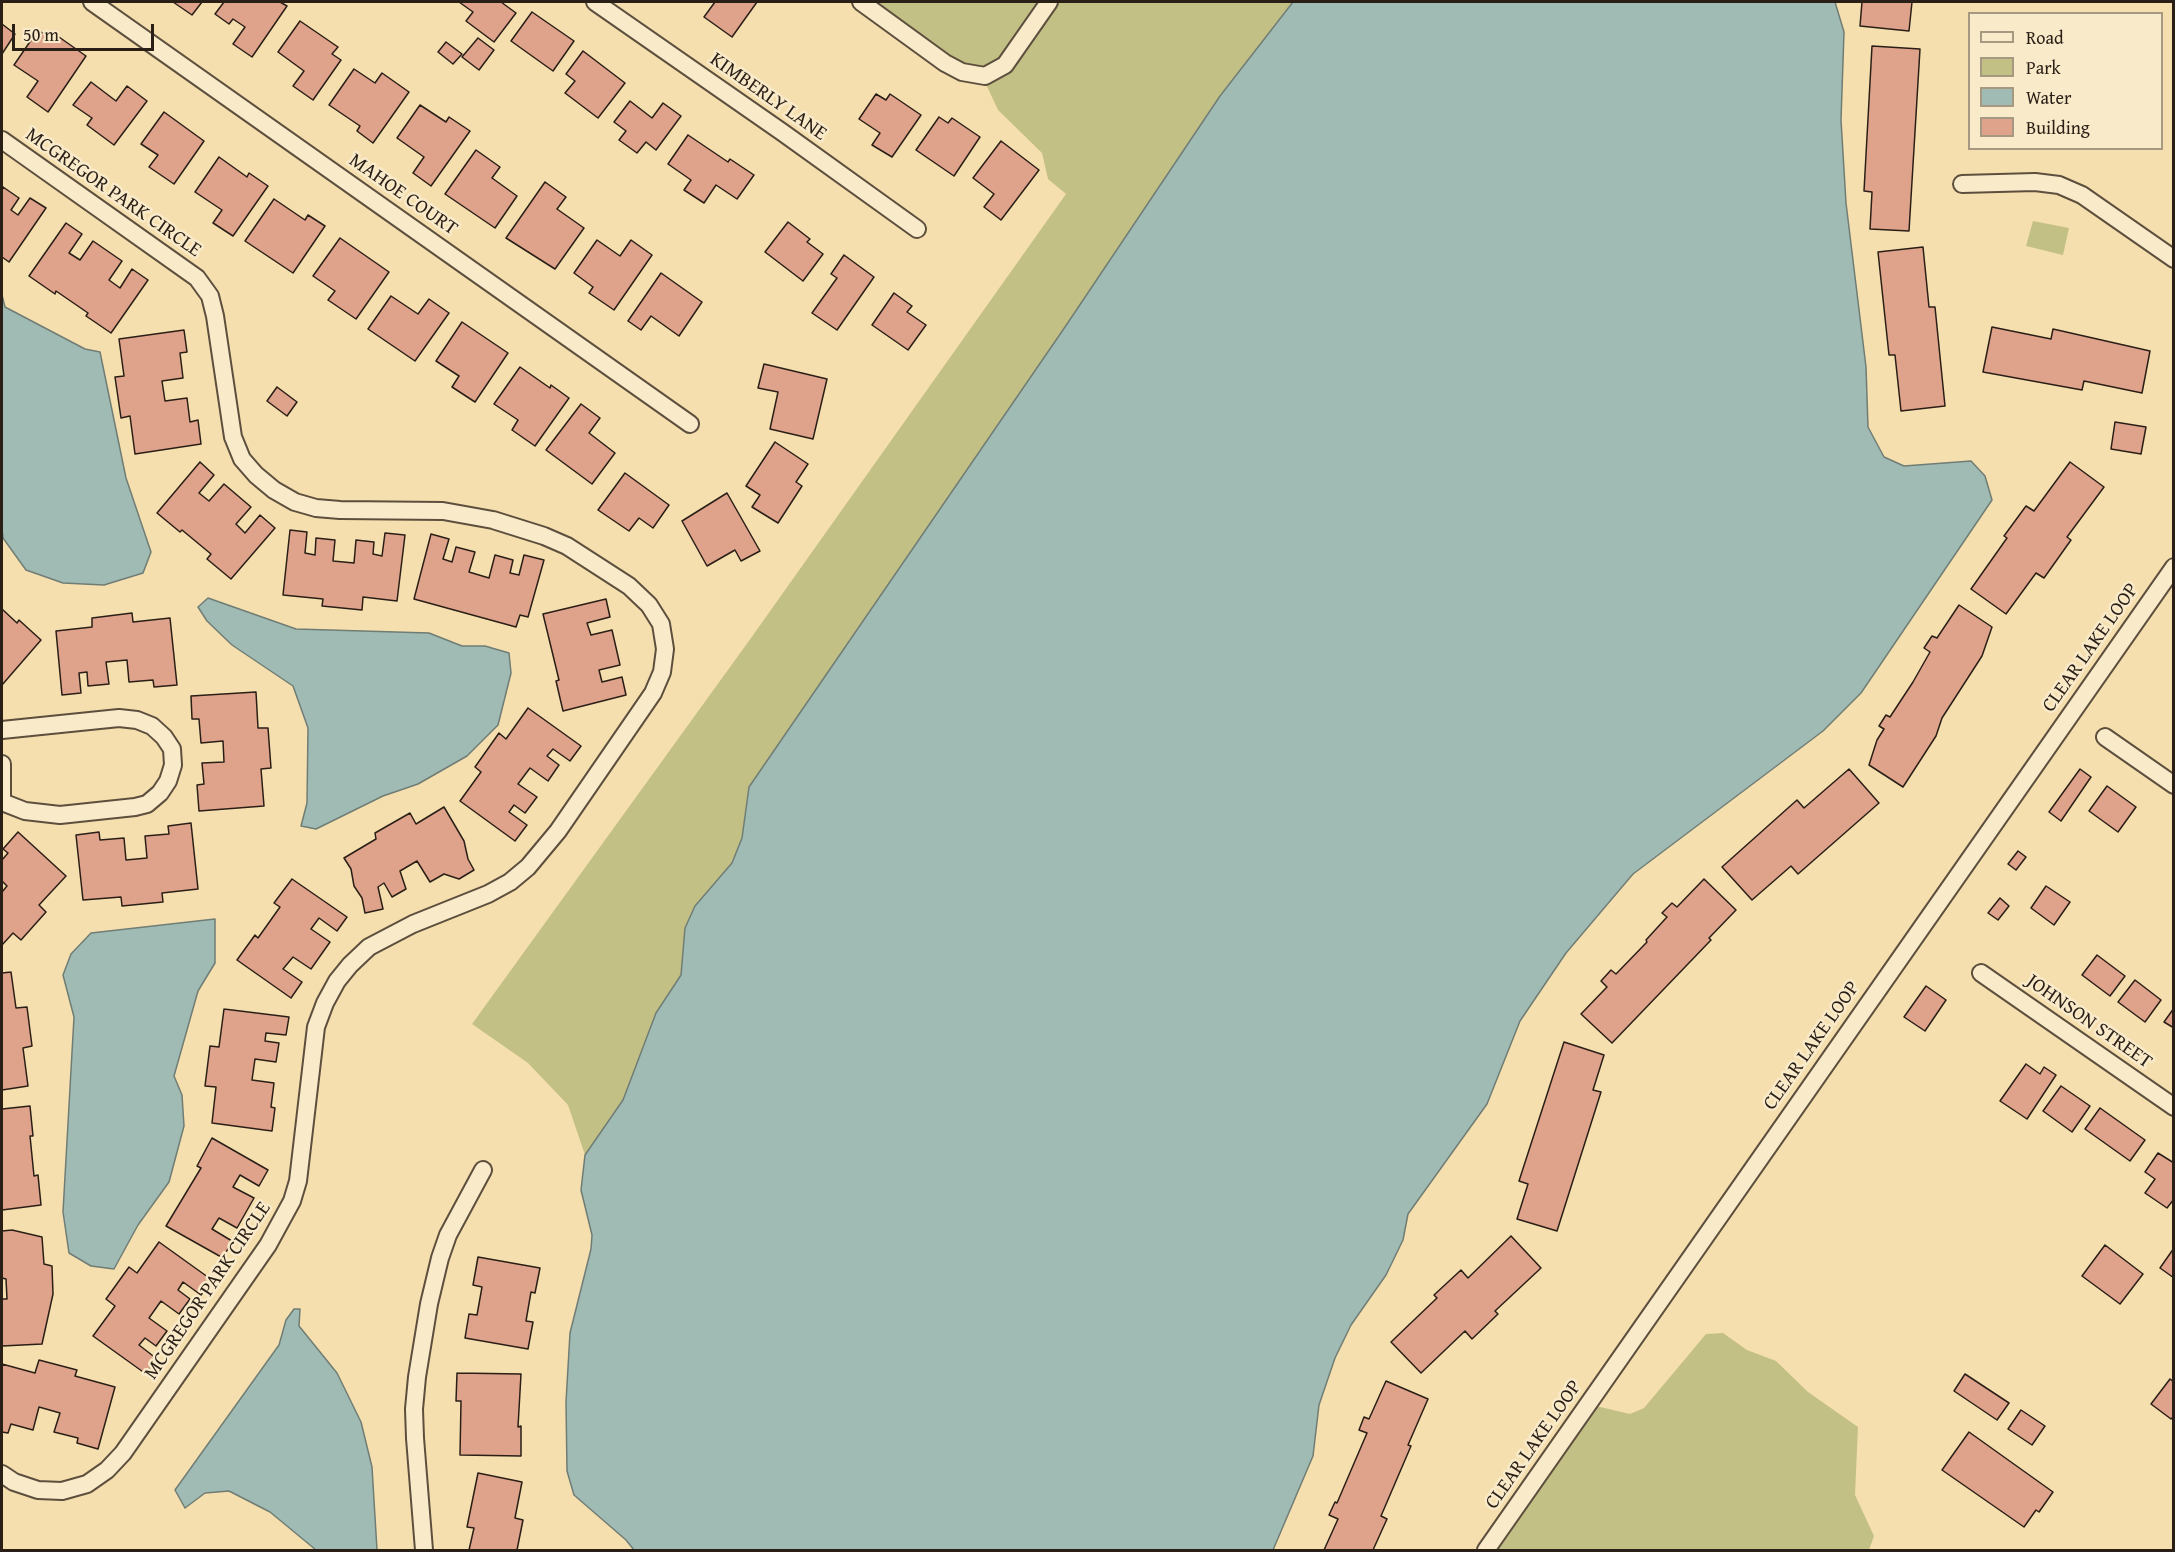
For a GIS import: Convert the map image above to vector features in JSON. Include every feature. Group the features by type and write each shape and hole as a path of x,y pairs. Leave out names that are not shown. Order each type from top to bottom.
{"street":[{"name":"MAHOE COURT","path":"92,2 690,424"},
{"name":"KIMBERLY LANE","path":"595,2 917,229"},
{"path":"861,2 945,63 962,72 985,76 1005,65 1049,2"},
{"name":"MCGREGOR PARK CIRCLE","path":"2,140 197,278 210,296 215,316 233,437 242,459 274,490 295,502 316,508 443,511 493,520 544,536 567,546 629,586 649,605 661,624 665,649 662,672 652,693 558,831 528,867 510,882 488,894 412,924 369,947 350,964 337,981 316,1027 298,1181 292,1201 268,1245 123,1453 107,1470 87,1484 62,1491 38,1490 14,1482 2,1474"},
{"path":"1962,184 2035,182 2059,185 2082,195 2174,259"},
{"name":"CLEAR LAKE LOOP","path":"1486,1551 2174,567"},
{"path":"2,730 119,718 137,720 152,726 164,737 172,749 173,765 168,781 160,793 147,804 135,807 60,815 25,811 2,802"},
{"path":"2105,737 2174,785"},
{"path":"2,764 2,796"},
{"name":"JOHNSON STREET","path":"1981,973 2174,1107"},
{"path":"424,1551 414,1438 417,1377 429,1304 440,1258 448,1235 483,1170"}],"green space":[{"path":"875,2 1293,2 1220,96 1065,327 749,787 742,838 732,863 695,906 685,928 681,975 656,1013 623,1100 585,1155 568,1105 528,1063 472,1024 751,638 1066,194 1048,179 1042,153 998,110 984,80"},
{"path":"2033,221 2069,228 2063,255 2026,246"},
{"path":"1723,1333 1747,1350 1776,1361 1808,1392 1858,1427 1855,1495 1874,1536 1869,1550 1498,1550 1596,1406 1630,1414 1644,1408 1706,1334"}],"water":[{"path":"1293,2 1835,2 1844,32 1841,120 1846,203 1866,367 1868,427 1884,457 1904,466 1971,461 1985,476 1992,500 1861,693 1823,731 1633,874 1566,953 1520,1021 1487,1104 1408,1214 1403,1240 1386,1275 1351,1325 1335,1358 1319,1405 1313,1456 1273,1550 634,1550 626,1540 574,1495 567,1471 566,1402 570,1333 591,1249 592,1235 581,1190 585,1155 623,1100 656,1013 681,975 685,928 695,906 732,863 742,838 749,787 1065,327 1220,96"},
{"path":"2,295 5,307 85,349 100,352 126,478 151,552 143,573 104,585 63,583 26,570 3,538"},
{"path":"208,598 296,629 429,633 462,646 485,646 509,653 511,673 498,725 467,756 418,784 383,796 316,829 301,826 307,803 308,728 293,686 232,645 207,621 198,607"},
{"path":"215,919 215,963 198,991 174,1076 182,1095 184,1126 169,1182 138,1225 114,1269 91,1266 69,1253 63,1212 74,1017 63,975 71,954 91,933"},
{"path":"294,1309 300,1309 299,1326 337,1373 361,1422 372,1467 377,1550 316,1550 270,1512 229,1491 205,1493 185,1508 175,1490 279,1345 286,1320"}],"building":[{"path":"173,2 202,2 192,15"},
{"path":"224,2 280,2 287,6 252,57 233,44 245,27 233,19 229,24 215,14"},
{"path":"459,2 501,2 516,13 494,42 466,21 473,12"},
{"path":"715,2 757,2 732,37 704,17"},
{"path":"1862,2 1912,2 1909,31 1860,26"},
{"path":"532,12 574,41 553,71 511,41"},
{"path":"300,21 338,47 332,54 341,60 313,100 293,86 304,71 278,52"},
{"path":"2,24 15,34 2,54"},
{"path":"38,30 56,42 59,37 86,56 48,112 27,97 38,81 14,65"},
{"path":"478,38 494,50 479,70 462,57"},
{"path":"446,42 462,54 453,64 438,52"},
{"path":"1872,46 1920,49 1909,231 1870,229 1872,192 1864,191"},
{"path":"583,51 625,83 598,118 565,93 575,81 566,74"},
{"path":"354,69 375,83 382,73 409,92 373,143 357,131 360,126 329,105"},
{"path":"91,82 116,101 127,86 147,101 114,145 87,125 92,118 73,105"},
{"path":"876,94 886,100 890,94 921,115 892,157 872,145 880,133 859,119"},
{"path":"630,101 652,118 663,103 681,116 656,150 646,142 637,153 619,140 626,131 614,122"},
{"path":"420,105 446,122 449,117 470,131 431,186 413,173 424,157 397,138"},
{"path":"164,112 204,141 174,184 149,167 158,155 141,144"},
{"path":"939,117 948,123 952,118 980,137 954,176 916,150"},
{"path":"688,135 728,162 730,159 754,175 737,199 716,185 704,203 684,190 691,180 668,164"},
{"path":"1001,141 1039,170 1001,220 984,207 994,194 973,178"},
{"path":"476,150 500,167 492,178 517,196 495,228 445,194"},
{"path":"219,157 247,177 249,173 268,186 233,236 213,223 222,210 195,192"},
{"path":"545,182 566,197 557,209 584,228 555,269 506,238"},
{"path":"3,187 19,198 11,210 18,215 30,198 46,208 9,262 2,257"},
{"path":"274,199 305,220 308,215 325,226 293,273 245,241"},
{"path":"788,222 810,239 807,242 823,254 803,281 765,252"},
{"path":"66,223 82,234 69,253 80,260 93,241 122,261 109,280 120,288 132,269 148,280 111,333 86,316 88,313 29,276"},
{"path":"340,238 389,272 356,319 328,300 335,291 313,276"},
{"path":"597,240 620,256 631,240 652,255 614,310 589,293 593,287 574,273"},
{"path":"1923,247 1929,307 1935,307 1945,406 1901,411 1895,355 1889,355 1878,252"},
{"path":"844,255 874,277 837,330 812,313 837,278 831,274"},
{"path":"661,273 702,302 679,336 651,316 641,330 628,321"},
{"path":"894,293 912,306 907,312 926,325 908,350 872,325"},
{"path":"391,296 418,314 429,299 449,313 415,361 368,329"},
{"path":"462,322 508,353 475,402 452,387 459,376 436,361"},
{"path":"1992,327 2051,339 2053,329 2150,351 2142,393 2084,381 2082,390 1983,372"},
{"path":"184,330 187,352 180,353 183,378 162,381 165,401 187,398 190,422 198,420 201,444 135,454 130,416 121,418 115,377 124,376 119,339"},
{"path":"764,364 827,379 813,439 770,429 778,392 758,388"},
{"path":"520,367 569,398 535,446 512,430 518,420 494,404"},
{"path":"277,387 297,402 287,416 267,401"},
{"path":"581,404 600,418 589,433 615,453 592,484 546,450"},
{"path":"2115,422 2146,427 2141,454 2111,449"},
{"path":"775,442 808,464 796,482 802,486 778,523 752,507 760,495 746,486"},
{"path":"200,462 214,475 199,493 209,501 224,484 251,507 236,524 245,533 260,515 275,528 231,579 207,559 211,554 157,513"},
{"path":"2070,462 2104,487 2067,537 2071,540 2044,578 2036,573 2006,614 1971,589 2007,538 2004,536 2026,506 2034,511"},
{"path":"625,473 669,505 653,528 639,518 629,531 598,510"},
{"path":"727,493 760,551 741,561 735,550 707,566 682,521"},
{"path":"290,530 307,532 305,553 315,555 316,538 335,540 333,561 354,563 356,540 374,542 373,554 382,556 385,533 405,535 397,601 363,597 362,610 322,606 323,599 283,595"},
{"path":"431,534 449,539 443,559 452,562 456,547 475,552 469,572 489,578 495,555 513,560 510,573 519,575 524,555 544,560 528,617 520,615 516,627 414,599"},
{"path":"606,599 610,617 587,623 591,635 612,630 620,665 599,670 602,682 622,677 626,695 563,711 556,681 559,680 543,614"},
{"path":"1959,605 1992,627 1982,656 1942,718 1936,736 1903,787 1869,765 1877,740 1884,729 1879,726 1886,715 1890,717 1913,682 1930,652 1924,648 1932,636 1937,638"},
{"path":"2,609 17,623 19,620 41,640 2,685"},
{"path":"132,613 133,622 170,618 177,685 154,687 153,680 129,682 127,660 106,662 109,684 88,686 87,672 79,673 81,693 62,695 56,631 92,627 92,618"},
{"path":"256,692 258,728 268,728 271,768 261,769 264,806 199,811 197,785 204,784 202,763 224,762 223,741 201,743 199,719 192,719 191,696"},
{"path":"528,708 581,746 570,761 553,749 547,756 559,765 548,781 530,768 518,784 537,797 525,813 514,805 509,812 527,825 515,841 460,801 481,772 475,767 499,733 506,739"},
{"path":"1849,769 1879,803 1798,874 1791,866 1752,900 1722,867 1797,800 1804,808"},
{"path":"2080,769 2091,777 2061,821 2049,812"},
{"path":"2107,786 2136,807 2118,832 2089,811"},
{"path":"444,807 464,841 468,859 474,870 459,879 444,874 430,882 417,861 400,871 406,889 392,897 384,883 378,887 383,909 365,913 362,898 354,886 351,869 344,858 376,839 375,833 410,813 416,824"},
{"path":"191,823 198,889 162,893 163,902 122,906 121,897 83,900 76,835 99,832 100,840 124,838 126,860 147,858 145,836 169,834 168,826"},
{"path":"18,832 66,876 39,905 46,912 21,940 13,933 2,945 2,892 7,886 2,881 2,860 8,853 3,849"},
{"path":"2018,851 2026,857 2016,870 2008,864"},
{"path":"292,879 347,917 337,931 319,918 311,929 330,942 311,969 293,957 283,969 302,982 291,998 237,960 255,935 258,938 280,907 274,903"},
{"path":"1704,879 1736,910 1709,938 1711,940 1612,1043 1581,1014 1607,987 1601,981 1611,970 1616,974 1647,942 1646,940 1667,917 1662,913 1672,903 1677,907"},
{"path":"2046,886 2070,902 2054,925 2031,908"},
{"path":"2000,898 2009,906 1998,920 1988,913"},
{"path":"2097,955 2125,976 2110,996 2082,975"},
{"path":"11,972 16,1008 27,1007 32,1046 23,1048 28,1086 2,1090 2,973"},
{"path":"2135,980 2161,1000 2145,1022 2118,1002"},
{"path":"1926,986 1946,1000 1925,1031 1904,1017"},
{"path":"2174,1008 2174,1028 2164,1022"},
{"path":"224,1009 289,1017 286,1035 266,1033 265,1041 279,1043 276,1062 255,1059 252,1080 274,1083 271,1107 275,1108 272,1131 212,1123 216,1087 205,1086 210,1046 219,1047"},
{"path":"1564,1042 1604,1055 1593,1090 1601,1092 1557,1231 1517,1219 1528,1184 1519,1181"},
{"path":"2026,1064 2040,1074 2044,1067 2056,1075 2027,1119 2000,1101"},
{"path":"2061,1086 2090,1106 2072,1132 2043,1111"},
{"path":"30,1106 34,1176 38,1175 41,1205 2,1210 2,1109"},
{"path":"2100,1108 2145,1140 2130,1161 2085,1129"},
{"path":"212,1138 268,1170 259,1186 240,1175 233,1187 254,1198 237,1228 219,1218 212,1229 232,1241 223,1258 166,1226 201,1168 197,1166"},
{"path":"2158,1153 2174,1163 2174,1199 2167,1208 2145,1193 2155,1179 2145,1172"},
{"path":"12,1230 42,1237 44,1264 52,1266 53,1294 42,1344 2,1346 2,1299 7,1299 6,1279 2,1278 2,1231"},
{"path":"1511,1236 1541,1268 1495,1311 1498,1314 1472,1339 1465,1331 1421,1373 1391,1342 1437,1298 1434,1295 1461,1270 1468,1278"},
{"path":"159,1242 212,1280 201,1295 183,1282 178,1290 190,1299 179,1314 161,1301 149,1318 167,1331 156,1346 145,1338 139,1345 157,1359 146,1374 93,1336 115,1306 106,1299 129,1267 137,1273"},
{"path":"2105,1245 2143,1274 2120,1304 2082,1276"},
{"path":"2174,1248 2174,1278 2160,1268"},
{"path":"478,1257 540,1268 535,1293 531,1292 526,1321 533,1322 528,1349 465,1338 469,1314 477,1315 482,1287 473,1285"},
{"path":"39,1360 77,1370 75,1376 115,1387 98,1449 77,1443 78,1438 54,1432 60,1413 39,1407 33,1430 11,1424 8,1433 2,1432 2,1364 35,1373"},
{"path":"457,1373 521,1374 518,1427 521,1426 521,1456 460,1455 461,1401 456,1401"},
{"path":"1965,1374 2009,1403 1997,1420 1954,1391"},
{"path":"2170,1379 2174,1382 2174,1416 2171,1419 2151,1404"},
{"path":"1386,1381 1428,1399 1381,1516 1387,1519 1373,1550 1324,1550 1338,1519 1329,1515 1335,1502 1337,1503 1367,1433 1359,1430 1364,1417 1369,1419"},
{"path":"2021,1410 2045,1426 2032,1445 2008,1429"},
{"path":"1969,1432 2053,1492 2039,1512 2036,1510 2024,1527 1942,1470"},
{"path":"478,1473 522,1482 515,1518 523,1520 517,1550 469,1550 474,1528 467,1527"}]}
